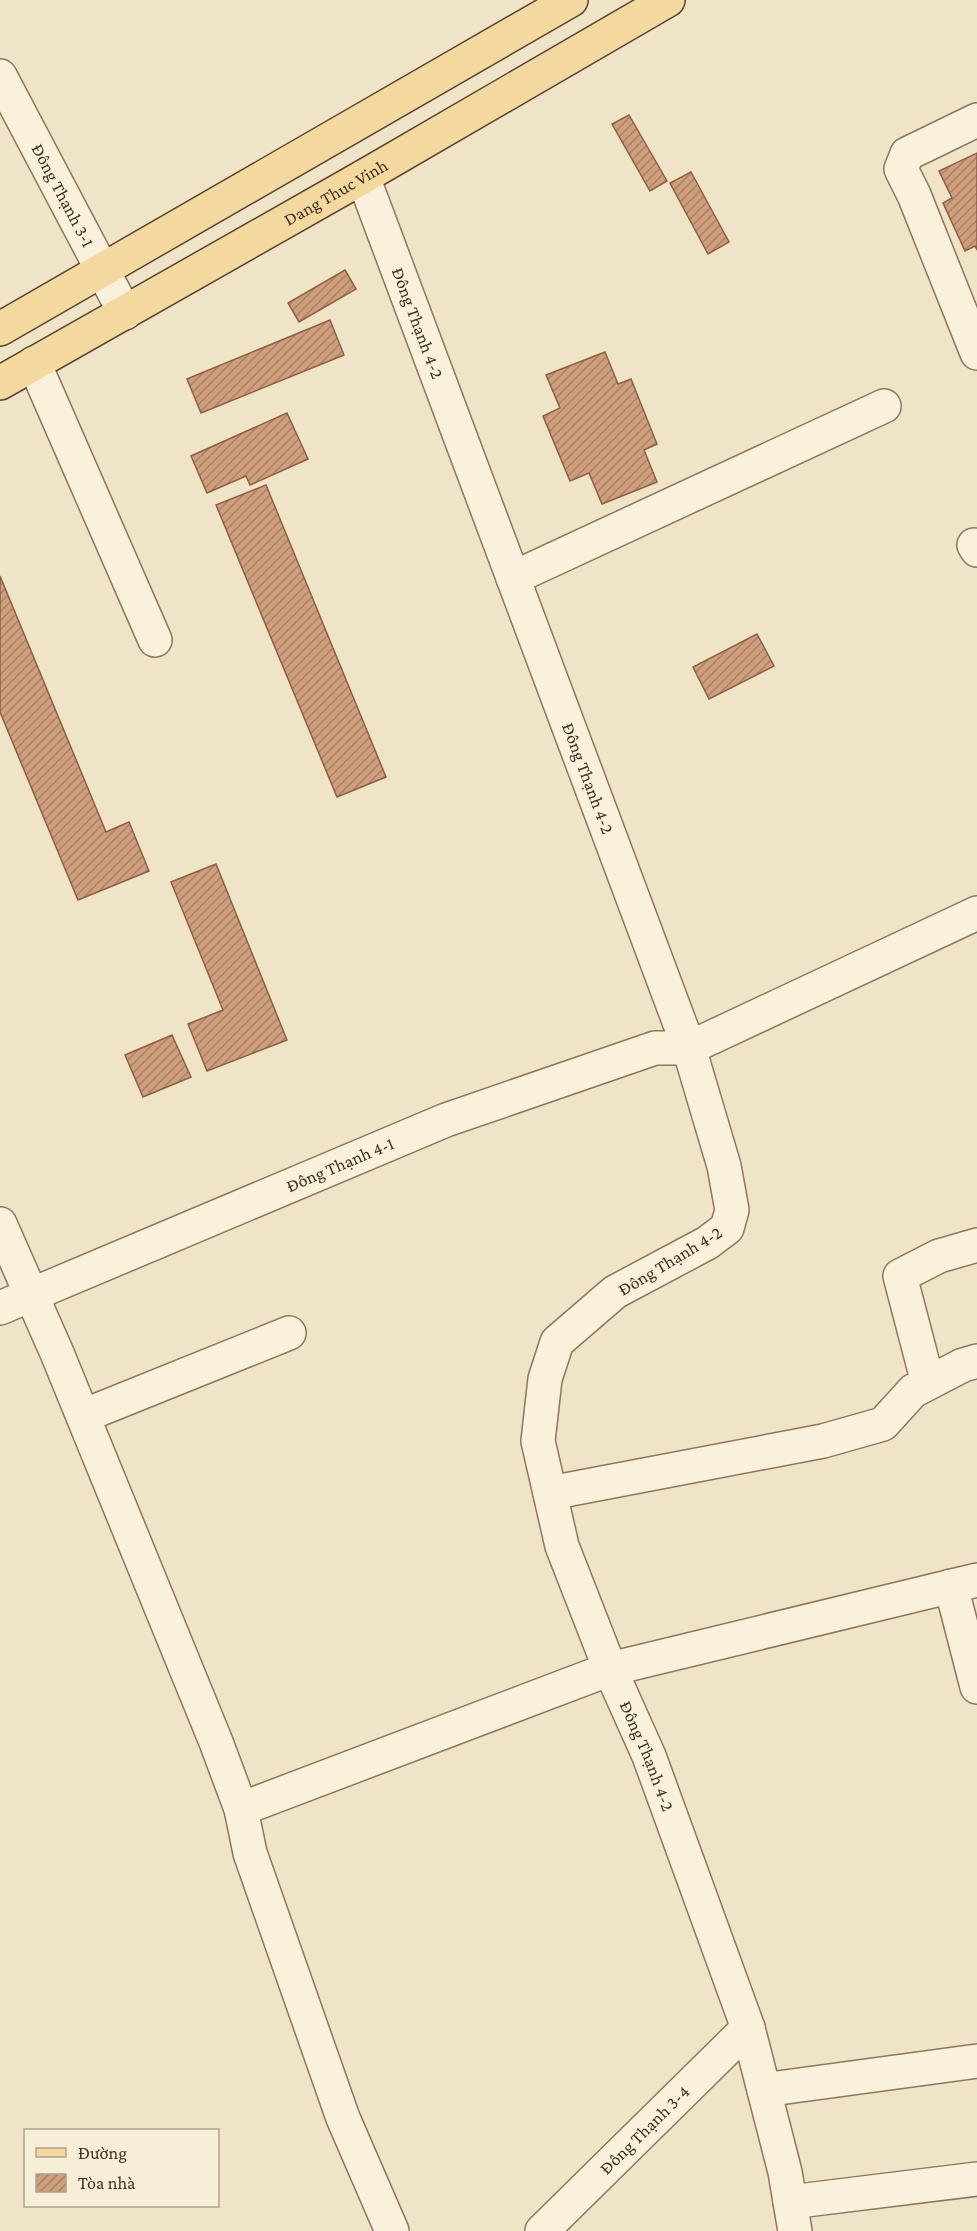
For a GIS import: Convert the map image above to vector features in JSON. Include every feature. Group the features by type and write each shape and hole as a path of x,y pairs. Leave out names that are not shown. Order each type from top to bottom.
{"main road":[{"path":"0,329 571,0"},
{"name":"Dang Thuc Vinh","path":"0,383 363,177 668,0"}],"street":[{"name":"Đông Thạnh 3-1","path":"0,76 125,313"},
{"path":"977,120 907,154 901,169 914,195 977,353"},
{"name":"Đông Thạnh 4-2","path":"363,177 689,1048 724,1166 732,1210 727,1228 707,1243 615,1293 557,1342 545,1379 538,1441 562,1546 610,1669 649,1756 748,2028 793,2217"},
{"path":"34,363 155,640"},
{"path":"513,578 884,406"},
{"path":"689,1048 977,913"},
{"name":"Đông Thạnh 4-1","path":"0,1308 446,1120 655,1048 689,1048"},
{"path":"0,1224 83,1416 216,1742 241,1809 250,1853 343,2118 392,2231"},
{"path":"928,1383 900,1276 939,1256 977,1245"},
{"path":"83,1416 290,1333"},
{"path":"550,1493 823,1442 883,1424 913,1391 963,1365 977,1361"},
{"path":"241,1809 610,1669 964,1583 977,1687"},
{"name":"Đông Thạnh 3-4","path":"542,2231 748,2028"},
{"path":"764,2090 977,2061"},
{"path":"793,2217 977,2179"}],"building":[{"path":"629,115 667,181 650,191 612,124"},
{"path":"977,153 977,250 975,246 965,251 943,203 952,198 939,171"},
{"path":"691,172 729,242 708,254 670,183"},
{"path":"345,270 356,289 299,322 288,303"},
{"path":"330,320 344,355 201,413 187,379"},
{"path":"605,352 618,384 631,379 657,444 644,450 657,482 602,504 589,473 570,481 543,416 560,408 546,375"},
{"path":"287,413 308,459 250,485 246,476 207,493 191,456"},
{"path":"266,485 386,777 337,797 216,505"},
{"path":"0,576 106,832 129,822 149,871 78,900 0,712"},
{"path":"757,634 774,666 709,699 693,667"},
{"path":"216,864 287,1040 207,1071 188,1024 223,1010 171,882"},
{"path":"172,1035 191,1077 143,1097 125,1055"}]}
